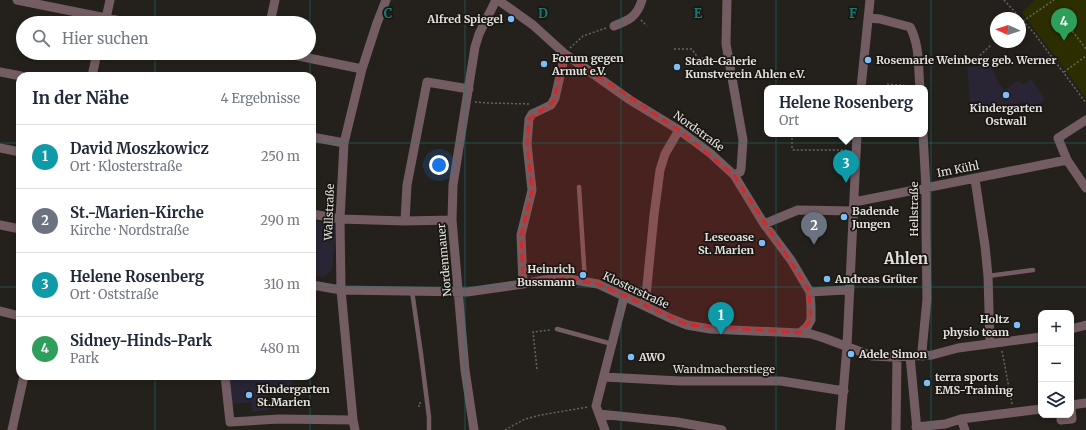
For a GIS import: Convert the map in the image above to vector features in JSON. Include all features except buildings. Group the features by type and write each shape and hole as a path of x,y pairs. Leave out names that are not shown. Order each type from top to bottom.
{"street":[{"path":"17,0 84,16"},
{"path":"106,16 110,0"},
{"path":"272,16 275,0"},
{"name":"Wallstraße","path":"355,430 341,290 340,219 344,143 362,70 386,0"},
{"name":"Nordstraße","path":"497,0 532,25 565,54 630,100 679,130 710,153 734,175 764,224 790,260 810,292 811,320 807,327 800,333"},
{"name":"Nordenmauer","path":"474,430 465,370 458,292 452,220 453,185 475,47 479,34 497,0"},
{"path":"614,26 627,21 635,15 642,0"},
{"path":"727,0 726,44 743,140 742,169 734,175"},
{"path":"863,85 870,0"},
{"path":"868,18 880,19 910,27 914,34 916,43 920,85"},
{"path":"523,284 521,235 532,190 527,144 529,119 532,114 551,104 555,98 565,54"},
{"path":"93,72 95,60"},
{"path":"316,60 362,70"},
{"path":"0,72 16,75"},
{"path":"405,221 407,185 427,82 469,89"},
{"path":"1086,120 1058,138 1067,160 1086,188"},
{"path":"646,306 654,216 660,170 665,154 679,130"},
{"path":"840,430 840,391 847,346 850,290 853,207 852,151 856,137"},
{"name":"Hellstraße","path":"923,137 926,188 927,299 922,351 923,356"},
{"path":"316,138 344,143"},
{"path":"0,148 16,151"},
{"name":"Im Kühl","path":"764,224 798,210 834,210 853,207 926,188 1067,160"},
{"path":"975,179 988,276 990,344"},
{"path":"316,215 340,219 405,221 452,220"},
{"path":"0,225 16,228"},
{"name":"Klosterstraße","path":"316,286 341,290 467,292 563,278 598,284 687,325 710,329 811,334 872,356 897,357 932,355 958,348 1038,336"},
{"path":"810,292 850,290"},
{"path":"606,430 597,410 624,297"},
{"path":"0,311 16,315"},
{"path":"1074,328 1086,325"},
{"path":"910,356 916,429 946,427 961,419 1038,409"},
{"path":"896,430 897,357"},
{"name":"Wandmacherstiege","path":"604,378 680,381 781,381 840,391"},
{"path":"12,430 23,380"},
{"path":"225,380 230,422 279,419 353,420"},
{"path":"1074,405 1086,403"},
{"path":"597,410 722,430"},
{"path":"1061,418 1061,420 1072,418"},
{"path":"961,419 965,430"}],"lane":[{"path":"579,187 585,281"},
{"path":"988,276 1032,270"},
{"path":"412,291 429,417 429,430"},
{"path":"557,329 612,344"}],"path":[{"path":"1004,0 1015,12"},
{"path":"1026,19 1054,0"},
{"path":"1026,24 1064,72 1086,103"},
{"path":"565,54 571,46 584,36 614,26"},
{"path":"1070,28 1086,49"},
{"path":"959,63 972,63 990,46"},
{"path":"674,49 692,49 698,58"},
{"path":"1064,72 1086,56"},
{"path":"690,57 729,59"},
{"path":"887,84 895,85"},
{"path":"467,100 487,103 530,104 538,110"},
{"path":"792,138 792,149 794,150 852,151"},
{"path":"537,369 533,332 557,329"},
{"path":"1000,342 1013,412"},
{"path":"505,430 525,419 535,416 597,410"}],"highlighted area":[{"path":"565,54 679,130 734,175 809,290 811,320 800,333 687,325 598,284 563,278 523,284 521,235 532,190 527,144 529,119 553,102"}],"shaded area":[{"path":"1035,0 1086,0 1086,99 1072,78 1026,18 1026,12 1023,12"},
{"name":"Kindergarten Ostwall","path":"991,65 998,83 1005,90 1019,80 1023,85 1031,79 1045,99 1031,109 1024,102 976,115 976,110 971,111 967,67"},
{"path":"316,221 336,225 332,270 323,277 316,276"},
{"name":"Kindergarten St.Marien","path":"229,380 292,380 293,390 266,392 268,410 252,412 251,402 232,404"}],"place":[{"name":"Alfred Spiegel","path":"511,19"},
{"name":"Sidney-Hinds-Park","path":"1064,41"},
{"name":"Rosemarie Weinberg geb. Werner","path":"868,60"},
{"name":"Forum gegen Armut e.V.","path":"544,64"},
{"name":"Stadt-Galerie Kunstverein Ahlen e.V.","path":"677,67"},
{"name":"Kindergarten Ostwall","path":"1006,95"},
{"name":"Helene Rosenberg","path":"846,183"},
{"name":"Badende Jungen","path":"844,217"},
{"name":"Leseoase St. Marien","path":"762,243"},
{"name":"St.-Marien-Kirche","path":"814,245"},
{"name":"Heinrich Bussmann","path":"583,275"},
{"name":"Andreas Grüter","path":"827,279"},
{"name":"Holtz physio team","path":"1017,325"},
{"name":"David Moszkowicz","path":"721,335"},
{"name":"Adele Simon","path":"851,354"},
{"name":"AWO","path":"631,357"},
{"name":"terra sports EMS-Training","path":"927,383"},
{"name":"Kindergarten St.Marien","path":"249,395"}],"district":[{"name":"Ahlen","path":"906,259"}]}
